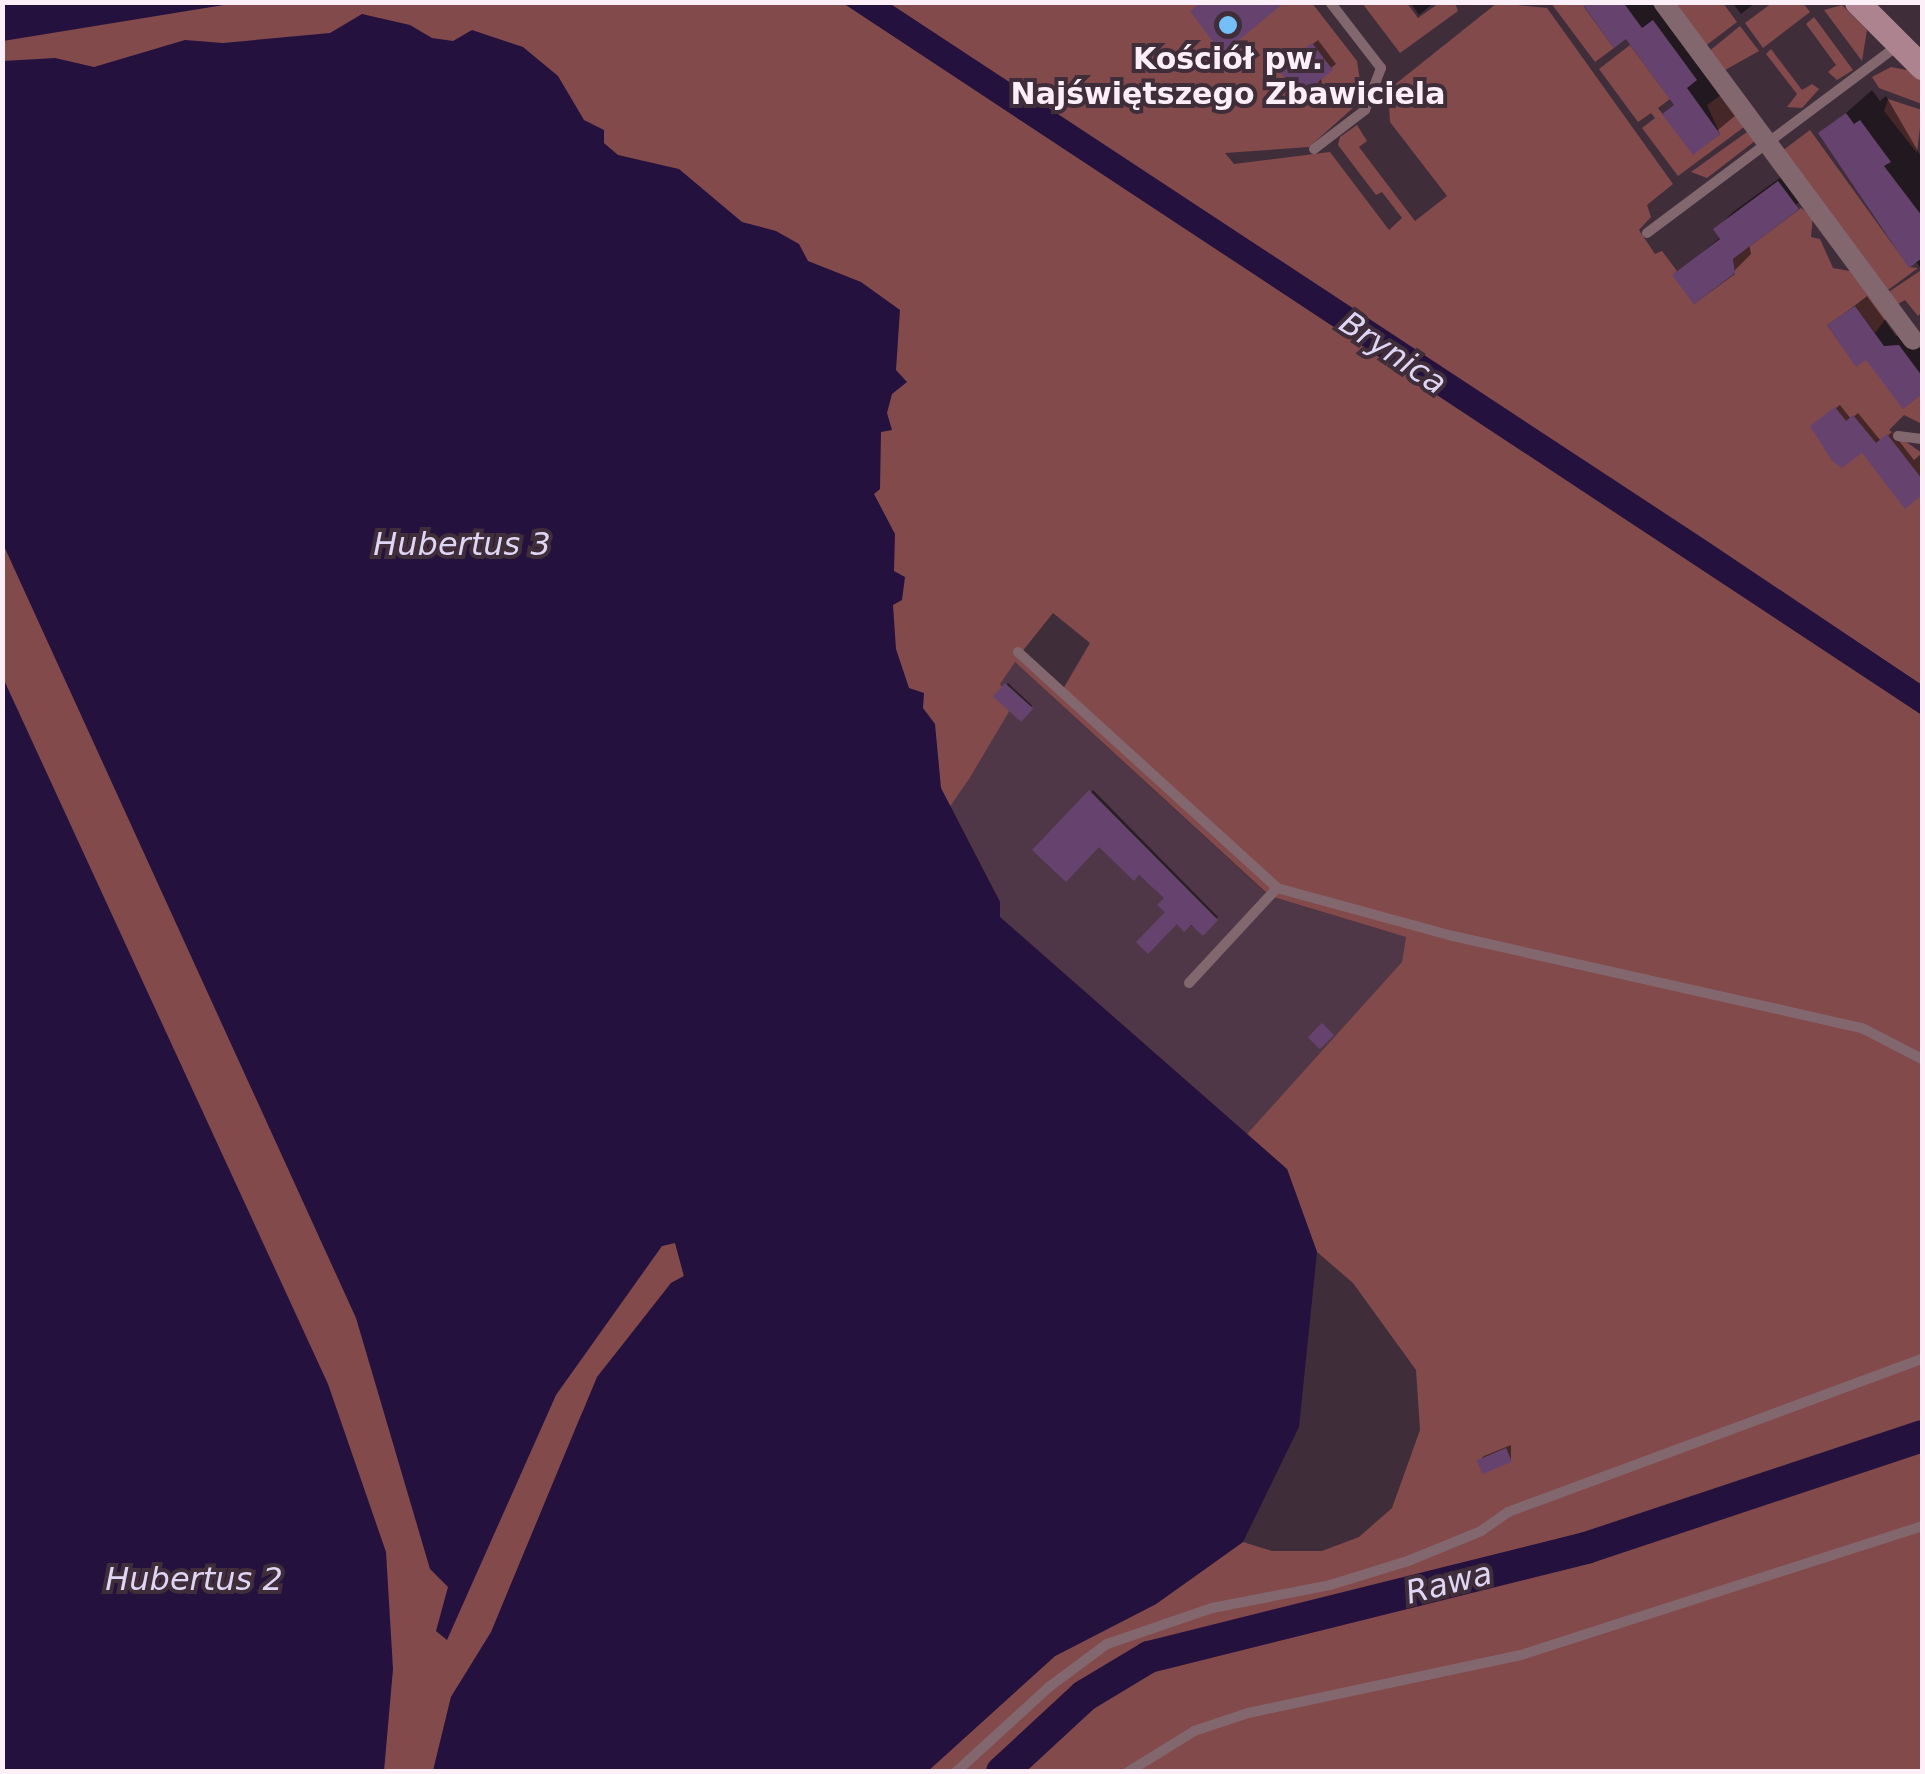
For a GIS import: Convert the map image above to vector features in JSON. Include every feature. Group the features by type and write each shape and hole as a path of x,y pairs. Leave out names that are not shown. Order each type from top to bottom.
{"street":[{"path":"1662,2 1918,337"},
{"path":"1857,2 1922,66"}],"lane":[{"path":"1314,149 1366,110 1381,68 1330,2"},
{"path":"1647,233 1900,43"},
{"path":"1898,436 1922,439"},
{"path":"1018,652 1277,888 1453,936 1862,1028 1922,1059"},
{"path":"1189,983 1277,888"},
{"path":"956,1772 1049,1687 1108,1644 1195,1612 1408,1561 1508,1512 1922,1359"},
{"path":"1128,1772 1194,1731 1248,1714 1521,1655 1922,1526"}],"shaded area":[{"path":"3,3 843,3 1922,715 1922,1433 1608,1538 1170,1646 1090,1682 992,1771 928,1771 1055,1656 1156,1604 1243,1542 1272,1551 1322,1551 1359,1537 1392,1508 1420,1430 1416,1370 1353,1283 1317,1252 1287,1169 1246,1135 1402,962 1406,937 1270,896 1015,662 1000,684 1013,705 969,779 726,1129 662,1246 675,1242 684,1276 671,1283 581,1415 491,1633 451,1697 433,1771 3,1772","holes":["1053,613 1090,643 1063,689 1021,653"]},
{"path":"889,3 1312,3 1357,61 1363,99 1309,147 1225,153 1234,164 1330,152 1389,230 1402,218 1382,192 1376,195 1338,145 1340,137 1357,125 1367,141 1359,147 1415,221 1447,196 1390,122 1388,90 1497,3 1547,8 1673,184 1647,205 1651,217 1639,230 1655,254 1662,251 1677,271 1673,275 1694,304 1735,274 1733,259 1801,208 1813,216 1811,237 1820,239 1833,268 1855,272 1887,317 1875,333 1855,306 1827,325 1856,366 1870,357 1903,408 1922,394 1922,424 1904,415 1889,430 1922,453 1922,685"},
{"path":"1362,3 1407,3 1418,18 1439,3 1455,3 1458,11 1400,53"},
{"path":"1551,3 1589,3 1584,7 1614,48 1595,62"},
{"path":"1671,3 1723,3 1737,22 1704,47"},
{"path":"1772,3 1803,3 1810,12 1763,48 1745,23"},
{"path":"1842,5 1867,30 1862,61 1824,10"},
{"path":"1814,17 1853,70 1837,80 1828,72 1836,65 1806,24"},
{"path":"1740,26 1759,51 1725,70 1708,52"},
{"path":"1630,45 1670,99 1658,108 1693,154 1720,134 1707,105 1721,95 1744,127 1678,176 1642,128 1655,118 1651,113 1638,122 1599,69"},
{"path":"1771,49 1802,90 1812,84 1819,89 1802,108 1787,107 1797,94 1766,54"},
{"path":"1891,67 1912,71 1922,83 1922,104 1879,88 1872,77"},
{"path":"1888,99 1922,110 1917,153 1884,111"},
{"path":"1810,130 1909,267 1918,268 1888,290 1782,151"},
{"path":"1747,132 1755,141 1707,178 1691,172"},
{"path":"1920,271 1922,312 1918,316 1905,300 1896,305 1887,293"},
{"path":"1008,656 1269,896 1406,937 1402,962 1246,1135 1000,917 1000,902 941,788"},
{"path":"1922,1440 1922,1771 1009,1772 1088,1698 1174,1656 1589,1555"}],"water":[{"path":"3,2 236,2 236,3 3,41"},
{"name":"Brynica","path":"843,3 889,3 1707,541 1922,685 1922,715"},
{"name":"Hubertus 3","path":"362,14 410,25 432,38 453,41 472,30 523,47 558,76 584,120 604,130 604,143 618,155 679,169 742,222 776,231 799,244 808,261 861,282 900,310 896,370 907,382 892,394 887,413 892,430 881,432 880,489 874,494 895,534 894,571 905,577 902,600 893,605 896,649 909,688 924,693 923,708 935,724 941,788 1000,902 1000,917 1287,1169 1317,1252 1299,1427 1243,1542 1156,1604 1055,1656 928,1771 433,1771 451,1697 491,1632 597,1377 671,1283 684,1276 675,1243 662,1246 556,1395 447,1640 436,1631 448,1587 430,1569 356,1318 3,544 3,61 55,58 94,67 185,40 223,43 330,33"},
{"name":"Hubertus 2","path":"3,678 328,1384 386,1552 393,1669 384,1771 3,1771"}],"building":[{"name":"Kościół pw. Najświętszego Zbawiciela","path":"1201,2 1285,2 1222,54 1190,11"},
{"path":"1581,2 1623,2 1642,28 1653,20 1697,80 1687,88 1720,134 1693,155 1662,114 1674,105 1626,39 1614,48"},
{"path":"1312,43 1333,70 1318,82 1323,88 1299,97 1278,69"},
{"path":"1846,113 1854,124 1860,120 1891,162 1884,166 1922,216 1922,258 1909,268 1818,133"},
{"path":"1778,181 1799,209 1733,259 1735,273 1694,304 1672,275 1720,239 1713,229"},
{"path":"1855,306 1884,346 1899,345 1922,376 1922,394 1903,409 1866,360 1856,367 1827,325"},
{"path":"1835,407 1846,421 1853,415 1876,443 1887,434 1922,479 1922,495 1905,509 1862,453 1842,468 1832,461 1810,426"},
{"path":"1005,683 1033,708 1021,722 993,696"},
{"path":"1089,790 1218,920 1203,936 1191,925 1184,932 1177,924 1148,954 1136,942 1165,912 1157,905 1164,898 1139,875 1134,881 1099,847 1066,882 1032,850"},
{"path":"1322,1023 1334,1035 1320,1049 1308,1037"},
{"path":"1506,1448 1512,1462 1482,1474 1477,1461"}],"waterway":[{"name":"Rawa","path":"1002,1772 1084,1696 1149,1657 1586,1548 1922,1436"}],"place":[{"name":"Kościół pw. Najświętszego Zbawiciela","path":"1228,25"}]}
